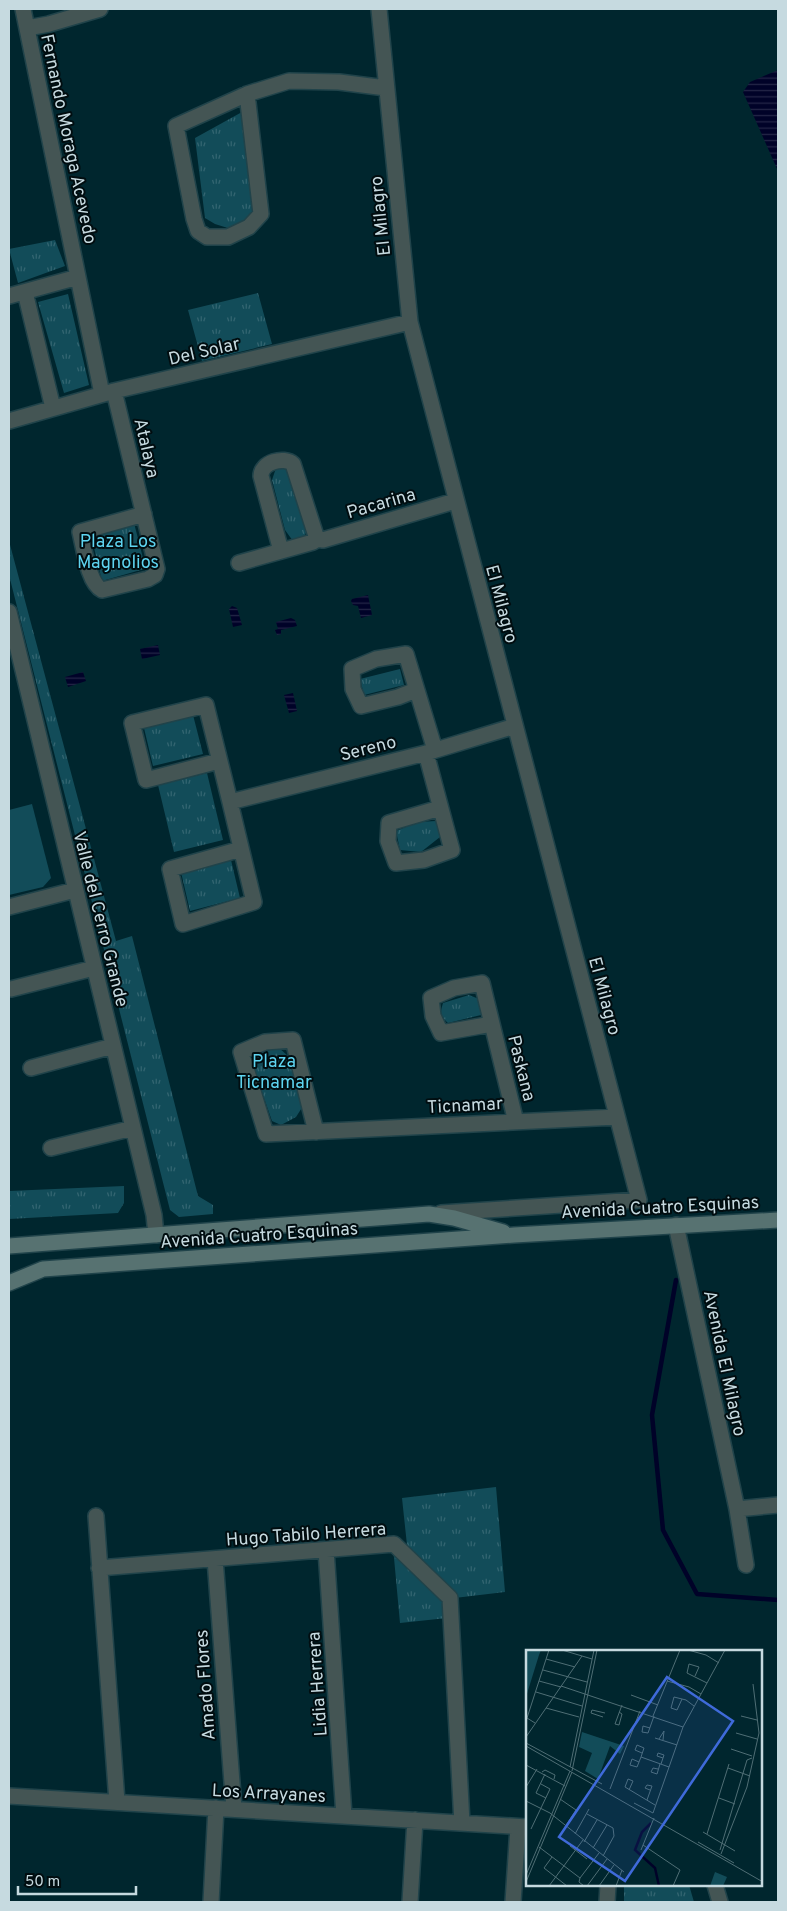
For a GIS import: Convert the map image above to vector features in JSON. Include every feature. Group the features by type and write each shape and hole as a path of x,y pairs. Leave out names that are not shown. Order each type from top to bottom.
{"main road":[{"name":"Avenida Cuatro Esquinas","path":"9,1246 429,1214 454,1218 514,1235"},
{"name":"Avenida Cuatro Esquinas","path":"9,1283 43,1270 514,1235 778,1220"}],"street":[{"name":"Fernando Moraga Acevedo","path":"23,9 78,277 108,393"},
{"path":"27,28 49,24 100,9"},
{"name":"El Milagro","path":"379,9 410,322 455,501 639,1200"},
{"path":"247,94 261,214 249,227 228,237 207,236 198,231 194,219 176,126 247,94 288,81 339,82 386,88"},
{"path":"9,296 78,277"},
{"path":"25,292 52,408"},
{"name":"Del Solar","path":"9,420 108,393 410,322"},
{"name":"Atalaya","path":"108,393 144,514 157,568 155,575 148,579 102,590 97,588 92,580 80,532 144,514"},
{"path":"281,551 261,471 264,467 282,459 289,460 293,464 317,539"},
{"name":"Pacarina","path":"239,564 313,542 317,539 322,540 455,501"},
{"name":"Valle del Cerro Grande","path":"9,612 154,1215 156,1235"},
{"path":"416,690 398,698 361,706 353,689 352,669 376,659 406,654 416,690 440,808 452,850 424,860 396,863 388,841 389,823 440,808"},
{"path":"219,761 146,780 132,723 206,705 254,902 183,924 170,869 241,849"},
{"name":"Sereno","path":"230,802 430,752 515,726"},
{"path":"9,907 75,890"},
{"path":"11,989 94,968"},
{"name":"Paskana","path":"492,1024 516,1122"},
{"name":"Ticnamar","path":"316,1132 293,1040 265,1042 241,1052 266,1134 316,1132 617,1117"},
{"path":"31,1068 113,1046"},
{"path":"51,1148 133,1128"},
{"name":"Avenida Cuatro Esquinas","path":"429,1214 639,1200"},
{"name":"Avenida El Milagro","path":"676,1225 737,1509 746,1565"},
{"path":"737,1509 778,1505"},
{"path":"96,1516 116,1802"},
{"name":"Hugo Tabilo Herrera","path":"99,1568 394,1544 450,1598 462,1823"},
{"name":"Lidia Herrera","path":"326,1550 344,1816"},
{"name":"Amado Flores","path":"215,1559 234,1810"},
{"name":"Los Arrayanes","path":"9,1796 522,1827"},
{"path":"211,1902 216,1808"},
{"path":"410,1902 415,1820"},
{"path":"513,1902 522,1827"},
{"path":"607,1902 608,1886"},
{"path":"715,1886 720,1902"}],"green space":[{"path":"242,112 253,214 231,229 215,224 205,218 195,138"},
{"path":"55,240 65,266 18,283 9,249"},
{"path":"258,293 272,344 202,361 188,310"},
{"path":"68,294 89,385 64,393 38,302"},
{"path":"284,465 292,473 308,523 305,536 293,541 285,530 272,480 276,468"},
{"name":"Plaza Los Magnolios","path":"134,523 145,566 144,569 102,581 91,535"},
{"path":"9,541 116,941 132,936 198,1196 213,1205 213,1214 179,1217 170,1210 9,575"},
{"path":"400,669 404,685 364,695 360,679"},
{"path":"193,715 203,754 153,766 144,728"},
{"path":"207,773 223,840 174,852 158,785"},
{"path":"32,804 51,878 43,887 9,895 9,810"},
{"path":"436,821 440,837 421,852 400,850 396,831 418,822"},
{"path":"231,860 240,898 190,911 181,872"},
{"path":"469,995 479,999 483,1007 481,1015 448,1023 441,1014 443,1003"},
{"name":"Plaza Ticnamar","path":"279,1048 288,1056 303,1106 296,1117 281,1125 272,1121 251,1061 258,1053"},
{"path":"124,1186 124,1203 118,1213 9,1219 9,1191"},
{"path":"496,1487 505,1592 446,1599 447,1618 400,1623 393,1547 407,1545 402,1498"},
{"path":"624,1886 689,1886 694,1902 624,1902"}],"shaded area":[{"path":"778,70 778,171 743,92 750,82"},
{"path":"368,595 372,615 361,618 358,606 353,605 351,601 352,599"},
{"path":"232,606 237,608 242,625 233,627 229,609"},
{"path":"291,618 295,620 297,626 281,630 281,634 277,635 275,630 278,629 276,622"},
{"path":"158,645 160,655 142,659 140,649"},
{"path":"83,672 86,681 68,687 65,677"},
{"path":"293,693 297,711 289,713 284,695"}],"waterway":[{"path":"676,1280 652,1415 663,1530 697,1594 778,1600"}]}
